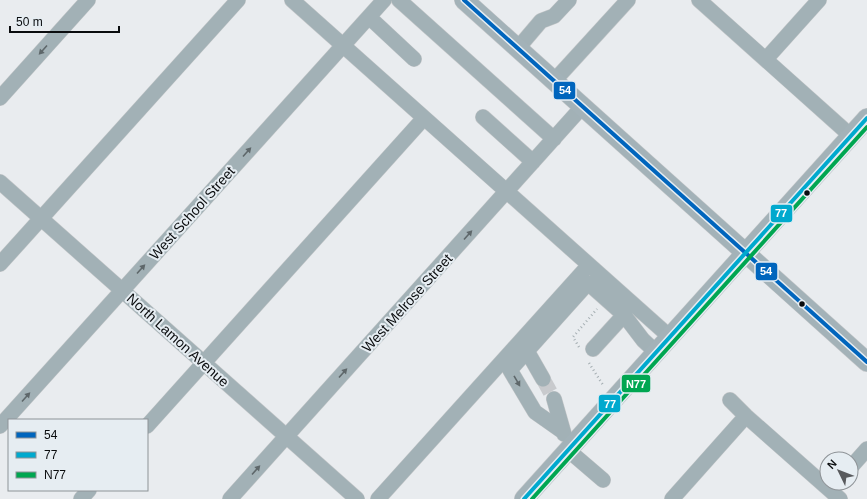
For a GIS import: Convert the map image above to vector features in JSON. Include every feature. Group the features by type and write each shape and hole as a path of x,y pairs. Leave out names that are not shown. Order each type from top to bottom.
{"main road":[{"path":"464,0 867,362"},
{"path":"524,499 568,442 670,337 867,118"}],"street":[{"path":"0,98 88,0"},
{"path":"0,264 238,0"},
{"path":"292,0 670,337"},
{"name":"West School Street","path":"0,426 384,0"},
{"path":"399,0 554,139"},
{"path":"518,48 541,21 554,16 569,0"},
{"path":"554,81 628,0"},
{"path":"700,0 851,136"},
{"path":"766,59 819,0"},
{"path":"369,17 414,59"},
{"name":"West Melrose Street","path":"230,499 583,106"},
{"path":"483,117 533,162"},
{"path":"148,425 424,118"},
{"name":"North Lamon Avenue","path":"0,182 357,499"},
{"path":"378,499 589,265"},
{"path":"603,480 568,442 535,412 510,370 588,283 624,315 643,340 656,352"},
{"path":"593,349 624,315"},
{"path":"527,351 543,379"},
{"path":"554,399 568,442"},
{"path":"730,400 832,493"},
{"path":"672,499 746,416"},
{"path":"859,458 867,449"},
{"path":"81,499 88,491"}],"tunnel":[{"path":"543,379 554,399"}],"transit line":[{"name":"54","path":"464,0 867,362"},
{"name":"77","path":"524,499 867,118"},
{"name":"N77","path":"532,499 867,127"}]}
